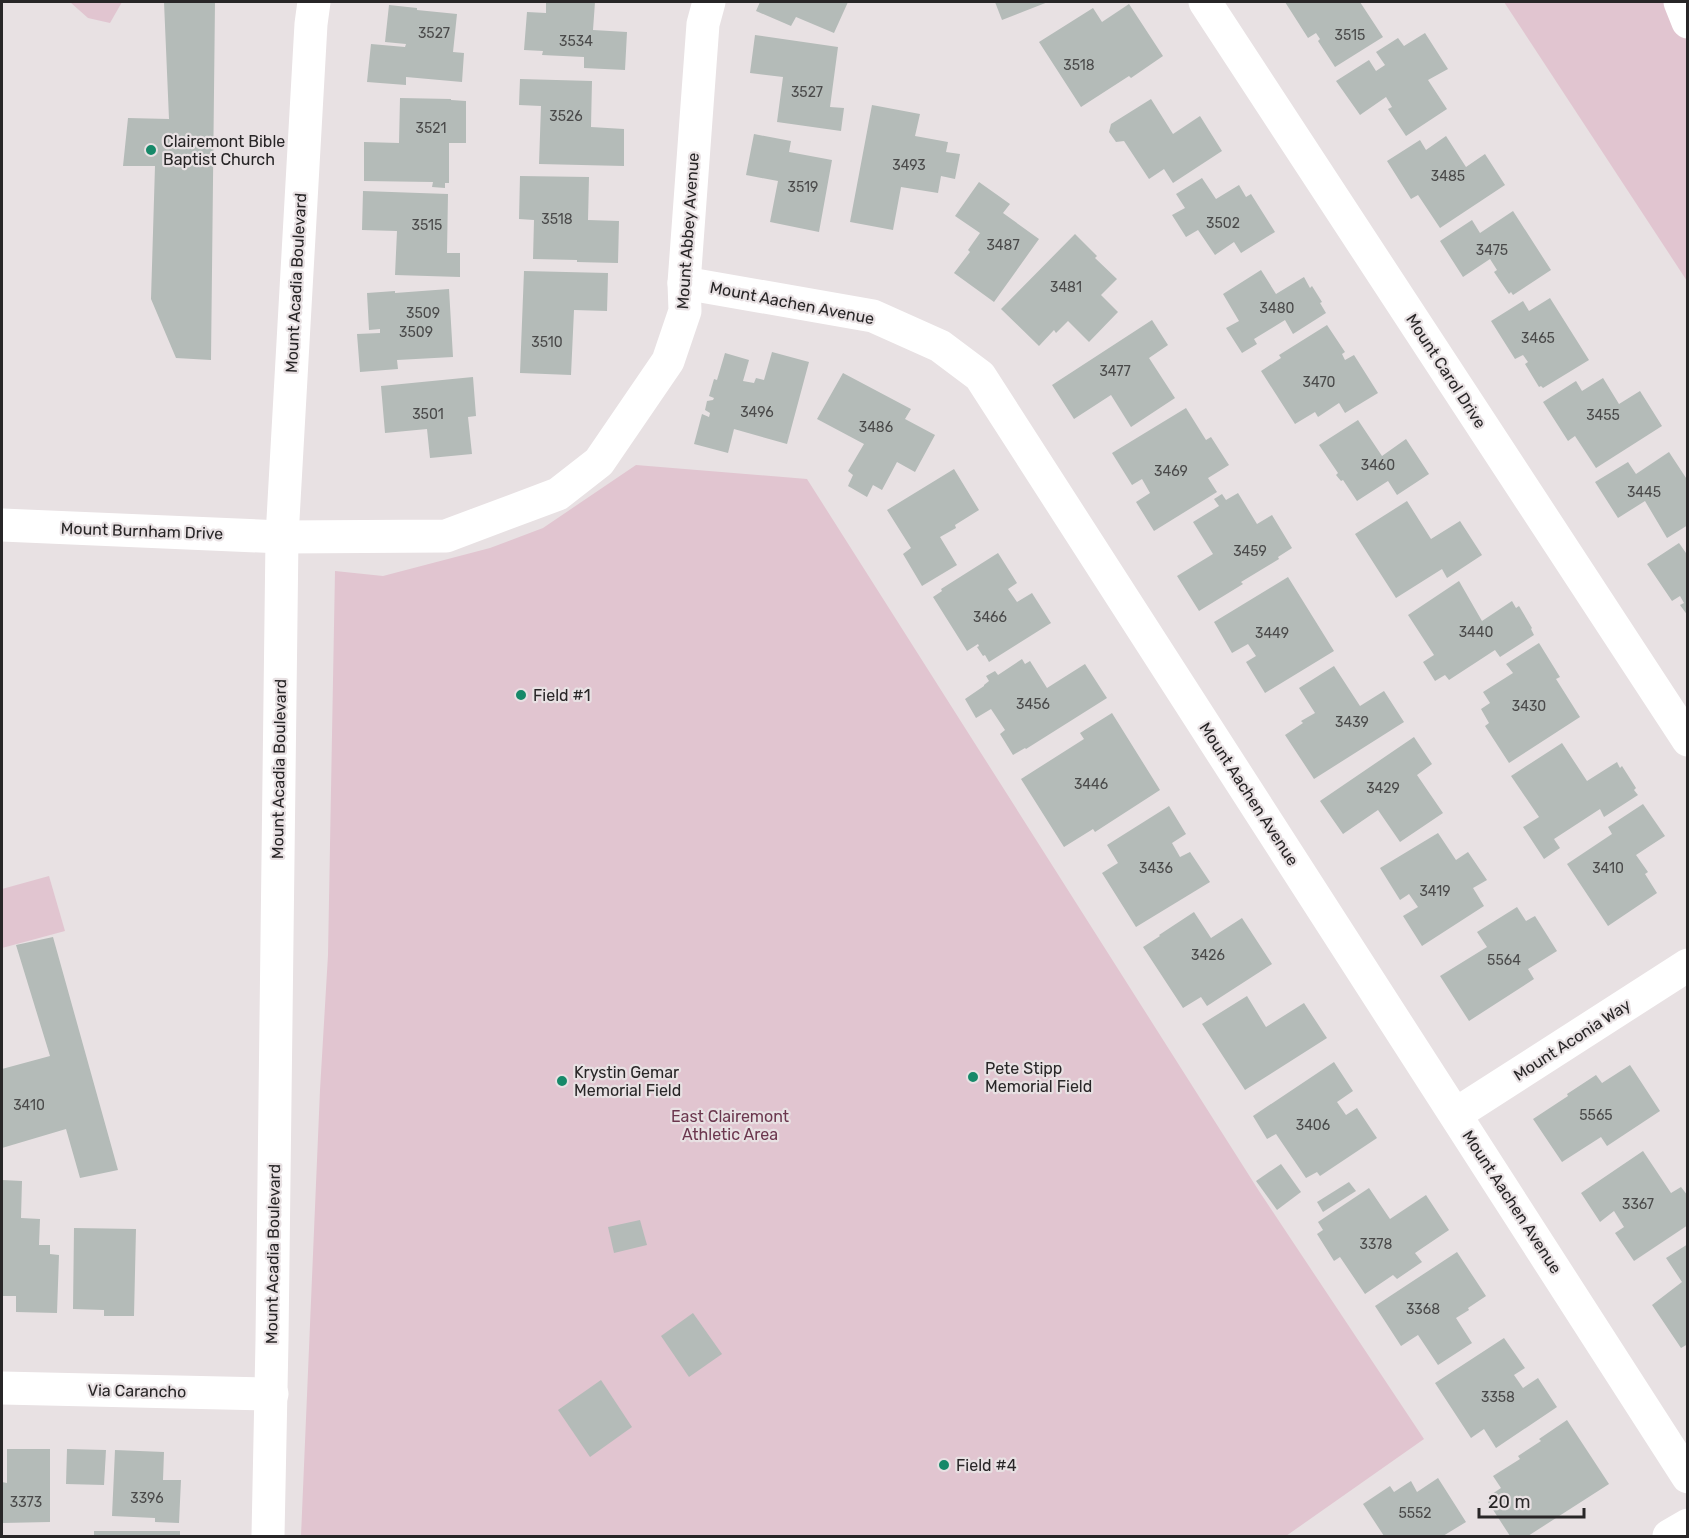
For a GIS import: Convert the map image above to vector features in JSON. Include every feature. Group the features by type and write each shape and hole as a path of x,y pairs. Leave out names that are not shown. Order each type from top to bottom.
{"street":[{"name":"Mount Acadia Boulevard","path":"268,1536 272,1394 282,537 310,24 314,2"},
{"name":"Mount Abbey Avenue","path":"282,537 446,536 558,494 599,462 668,361 685,311 684,283 703,24 709,2"},
{"name":"Mount Carol Drive","path":"1205,2 1688,740"},
{"path":"1680,2 1688,22"},
{"name":"Mount Aachen Avenue","path":"684,283 873,316 940,346 980,376 1688,1477"},
{"name":"Mount Burnham Drive","path":"2,525 282,537"},
{"name":"Mount Aconia Way","path":"1456,1114 1688,965"},
{"name":"Via Carancho","path":"2,1388 272,1394"},
{"path":"1669,1536 1688,1525"}],"green space":[{"path":"70,2 122,2 110,23 88,18"},
{"path":"1504,2 1687,2 1687,281"},
{"name":"East Clairemont Athletic Area","path":"636,465 807,479 1259,1191 1424,1439 1286,1536 301,1536 328,955 335,571 383,576 490,548 543,528"},
{"path":"49,876 65,931 2,948 2,889"}],"building":[{"path":"164,2 215,2 211,360 176,358 151,299 155,166 123,166 128,118 169,119"},
{"path":"546,2 595,2 593,30 627,32 625,70 584,68 584,57 542,55 543,51 524,50 527,12 546,13"},
{"path":"760,2 848,2 834,33 796,17 791,26 756,11"},
{"path":"995,2 1048,2 1002,20"},
{"path":"1285,2 1360,2 1383,37 1335,67 1318,41 1320,39 1316,33 1308,38"},
{"path":"1129,4 1163,56 1081,107 1039,42 1093,8 1102,22"},
{"path":"389,5 457,14 453,52 464,53 462,82 406,77 406,85 367,82 371,44 405,47 406,44 385,42"},
{"path":"1425,33 1448,69 1428,80 1447,109 1406,136 1388,109 1392,107 1386,97 1360,115 1336,81 1369,60 1376,71 1385,65 1376,52 1398,38 1404,46"},
{"path":"755,35 838,47 830,107 844,108 841,131 777,122 783,77 750,73"},
{"path":"520,79 592,81 591,127 624,129 624,166 539,164 541,106 519,105"},
{"path":"400,98 466,101 466,143 449,143 449,183 445,183 445,188 432,187 433,182 364,181 364,142 399,143"},
{"path":"1151,99 1173,134 1200,116 1222,151 1173,183 1164,169 1149,179 1124,141 1116,142 1109,132 1111,124"},
{"path":"872,105 920,114 915,136 948,142 946,152 960,154 955,179 941,176 938,193 901,187 893,230 850,222"},
{"path":"754,134 791,141 789,152 832,160 819,232 770,222 778,181 746,175"},
{"path":"1446,136 1466,167 1485,154 1505,185 1440,228 1418,195 1411,199 1387,161 1420,140 1426,150"},
{"path":"520,176 589,177 588,220 619,221 618,263 533,259 534,220 519,219"},
{"path":"1202,178 1216,199 1239,185 1246,197 1251,194 1275,232 1241,253 1234,242 1215,255 1198,230 1186,237 1172,215 1185,208 1176,194"},
{"path":"979,182 1010,204 1003,213 1039,239 994,302 954,273 970,252 968,250 980,233 955,216"},
{"path":"363,191 448,194 447,253 460,253 460,277 395,275 397,231 362,230"},
{"path":"1513,211 1551,270 1513,295 1511,292 1509,294 1494,272 1497,270 1490,259 1463,277 1440,241 1472,220 1480,233"},
{"path":"1075,234 1117,279 1101,295 1118,312 1089,342 1068,321 1056,333 1054,330 1039,346 1001,309"},
{"path":"1261,270 1276,294 1304,277 1322,302 1320,303 1326,313 1293,334 1285,320 1254,339 1257,344 1242,353 1226,328 1239,321 1223,294"},
{"path":"524,271 608,273 607,311 574,310 571,375 520,373"},
{"path":"449,289 453,357 397,360 398,369 360,372 357,334 380,333 380,329 369,330 367,293"},
{"path":"1550,298 1589,360 1543,388 1539,387 1525,364 1528,362 1523,355 1515,359 1491,321 1523,301 1529,311"},
{"path":"1152,320 1168,345 1149,358 1175,398 1131,427 1111,395 1074,419 1052,385"},
{"path":"1327,325 1345,352 1342,354 1345,360 1354,355 1378,393 1345,413 1339,403 1318,417 1315,412 1295,424 1261,371 1281,358 1279,355"},
{"path":"772,352 809,362 787,444 734,429 728,453 694,444 702,414 709,417 710,413 705,410 707,401 714,398 709,396 714,379 717,380 725,353 749,360 743,381 754,383 756,378 764,380"},
{"path":"843,373 911,409 905,419 935,435 915,472 897,462 882,490 873,485 867,497 848,486 853,475 848,471 864,444 817,419"},
{"path":"473,377 476,416 468,417 472,454 430,458 427,429 385,433 381,386"},
{"path":"1603,378 1619,404 1640,391 1662,426 1596,468 1575,436 1568,441 1543,402 1576,381 1582,391"},
{"path":"1186,408 1206,440 1211,437 1229,465 1208,478 1217,492 1154,531 1136,502 1150,493 1142,479 1132,485 1112,453"},
{"path":"1358,420 1382,456 1406,439 1429,474 1397,495 1388,481 1357,501 1343,480 1341,481 1336,475 1338,473 1319,445"},
{"path":"1669,452 1688,481 1688,525 1667,538 1645,501 1618,518 1595,482 1628,462 1636,474"},
{"path":"954,469 979,510 940,537 957,565 922,586 903,554 911,548 887,510"},
{"path":"1238,493 1257,524 1272,515 1292,548 1278,557 1279,559 1241,582 1243,584 1199,611 1177,576 1213,554 1193,522 1219,506 1214,499 1222,494 1226,500"},
{"path":"1407,501 1431,539 1460,521 1482,555 1447,578 1442,569 1396,598 1355,534"},
{"path":"1679,543 1686,553 1688,552 1688,616 1680,605 1684,603 1680,596 1672,601 1647,564"},
{"path":"998,553 1017,583 1008,589 1017,602 1032,593 1051,623 989,662 977,647 978,644 967,651 933,597 942,591 941,589"},
{"path":"1288,577 1334,651 1265,693 1246,662 1256,656 1248,644 1232,653 1214,622"},
{"path":"1459,581 1482,621 1512,601 1516,608 1519,606 1534,635 1500,657 1495,650 1449,680 1445,675 1435,681 1423,662 1434,655 1408,615"},
{"path":"1539,643 1560,677 1556,679 1580,717 1509,763 1485,726 1489,723 1481,709 1490,703 1483,692 1513,673 1506,664"},
{"path":"1022,659 1025,664 1030,661 1047,688 1085,664 1107,698 1013,755 1000,734 1005,730 991,709 976,718 965,699 989,681 986,676 995,671 998,675"},
{"path":"1334,666 1360,706 1384,691 1404,722 1314,779 1285,735 1303,723 1301,721 1315,713 1299,688"},
{"path":"1112,713 1160,790 1095,832 1093,829 1064,847 1021,779 1084,739 1080,733"},
{"path":"1414,737 1432,764 1417,775 1443,813 1400,842 1378,810 1343,834 1320,801"},
{"path":"1562,743 1587,781 1617,762 1636,788 1634,790 1638,795 1604,817 1600,809 1554,839 1560,848 1544,859 1523,827 1539,817 1511,776"},
{"path":"1643,804 1665,836 1636,855 1648,872 1645,874 1657,893 1608,926 1567,864 1612,834 1608,827"},
{"path":"1169,806 1186,834 1172,843 1180,857 1190,852 1210,882 1136,927 1102,873 1118,863 1107,845"},
{"path":"1438,833 1456,860 1468,852 1487,880 1473,888 1484,906 1422,946 1403,916 1418,907 1409,894 1400,900 1380,868"},
{"path":"1517,907 1526,921 1535,916 1557,951 1528,969 1534,979 1469,1021 1440,976 1487,947 1477,932"},
{"path":"1194,912 1211,938 1242,918 1272,964 1207,1006 1201,997 1183,1008 1143,947"},
{"path":"53,937 118,1170 80,1178 66,1129 2,1148 2,1069 50,1056 16,945"},
{"path":"1247,996 1266,1027 1304,1003 1327,1038 1245,1090 1202,1024"},
{"path":"1334,1062 1353,1091 1337,1102 1346,1115 1357,1108 1377,1138 1320,1176 1317,1172 1306,1178 1276,1134 1267,1139 1253,1116"},
{"path":"1630,1065 1660,1111 1607,1146 1601,1137 1562,1162 1533,1119 1596,1075 1602,1083"},
{"path":"1643,1151 1671,1193 1681,1187 1688,1196 1688,1225 1634,1261 1615,1233 1624,1227 1614,1211 1600,1222 1581,1193"},
{"path":"1281,1164 1301,1192 1277,1210 1256,1181"},
{"path":"2,1180 22,1181 21,1218 40,1219 39,1245 50,1245 50,1254 59,1255 57,1313 16,1312 16,1296 2,1296"},
{"path":"1349,1182 1356,1191 1323,1212 1317,1202"},
{"path":"1369,1188 1390,1219 1426,1195 1449,1230 1415,1253 1422,1262 1397,1279 1393,1275 1365,1294 1340,1257 1334,1261 1317,1234 1323,1230 1318,1222"},
{"path":"640,1220 647,1245 614,1253 608,1227"},
{"path":"74,1228 136,1229 134,1316 104,1316 104,1310 73,1309"},
{"path":"1688,1244 1688,1344 1681,1348 1652,1305 1682,1282 1666,1258"},
{"path":"1457,1252 1486,1296 1456,1318 1472,1343 1438,1365 1418,1335 1401,1346 1375,1306"},
{"path":"693,1313 722,1354 689,1377 661,1336"},
{"path":"1504,1338 1525,1368 1514,1375 1523,1388 1538,1378 1557,1407 1496,1448 1484,1429 1471,1438 1435,1383"},
{"path":"601,1380 632,1427 590,1457 558,1410"},
{"path":"1567,1420 1609,1484 1528,1536 1510,1536 1488,1502 1491,1499 1489,1496 1501,1488 1493,1476 1520,1459 1518,1456"},
{"path":"7,1449 50,1449 50,1522 2,1523 2,1482 7,1483"},
{"path":"67,1449 106,1450 104,1485 66,1484"},
{"path":"115,1450 164,1452 163,1480 181,1480 179,1523 155,1522 155,1518 112,1516"},
{"path":"1438,1478 1466,1522 1443,1536 1384,1536 1363,1504 1390,1486 1394,1492 1411,1481 1417,1492"},
{"path":"94,1531 180,1531 180,1536 94,1536"}],"place":[{"name":"Clairemont Bible Baptist Church","path":"151,150"},
{"name":"Field #1","path":"521,695"},
{"name":"Pete Stipp Memorial Field","path":"973,1077"},
{"name":"Krystin Gemar Memorial Field","path":"562,1081"},
{"name":"Field #4","path":"944,1465"}]}
